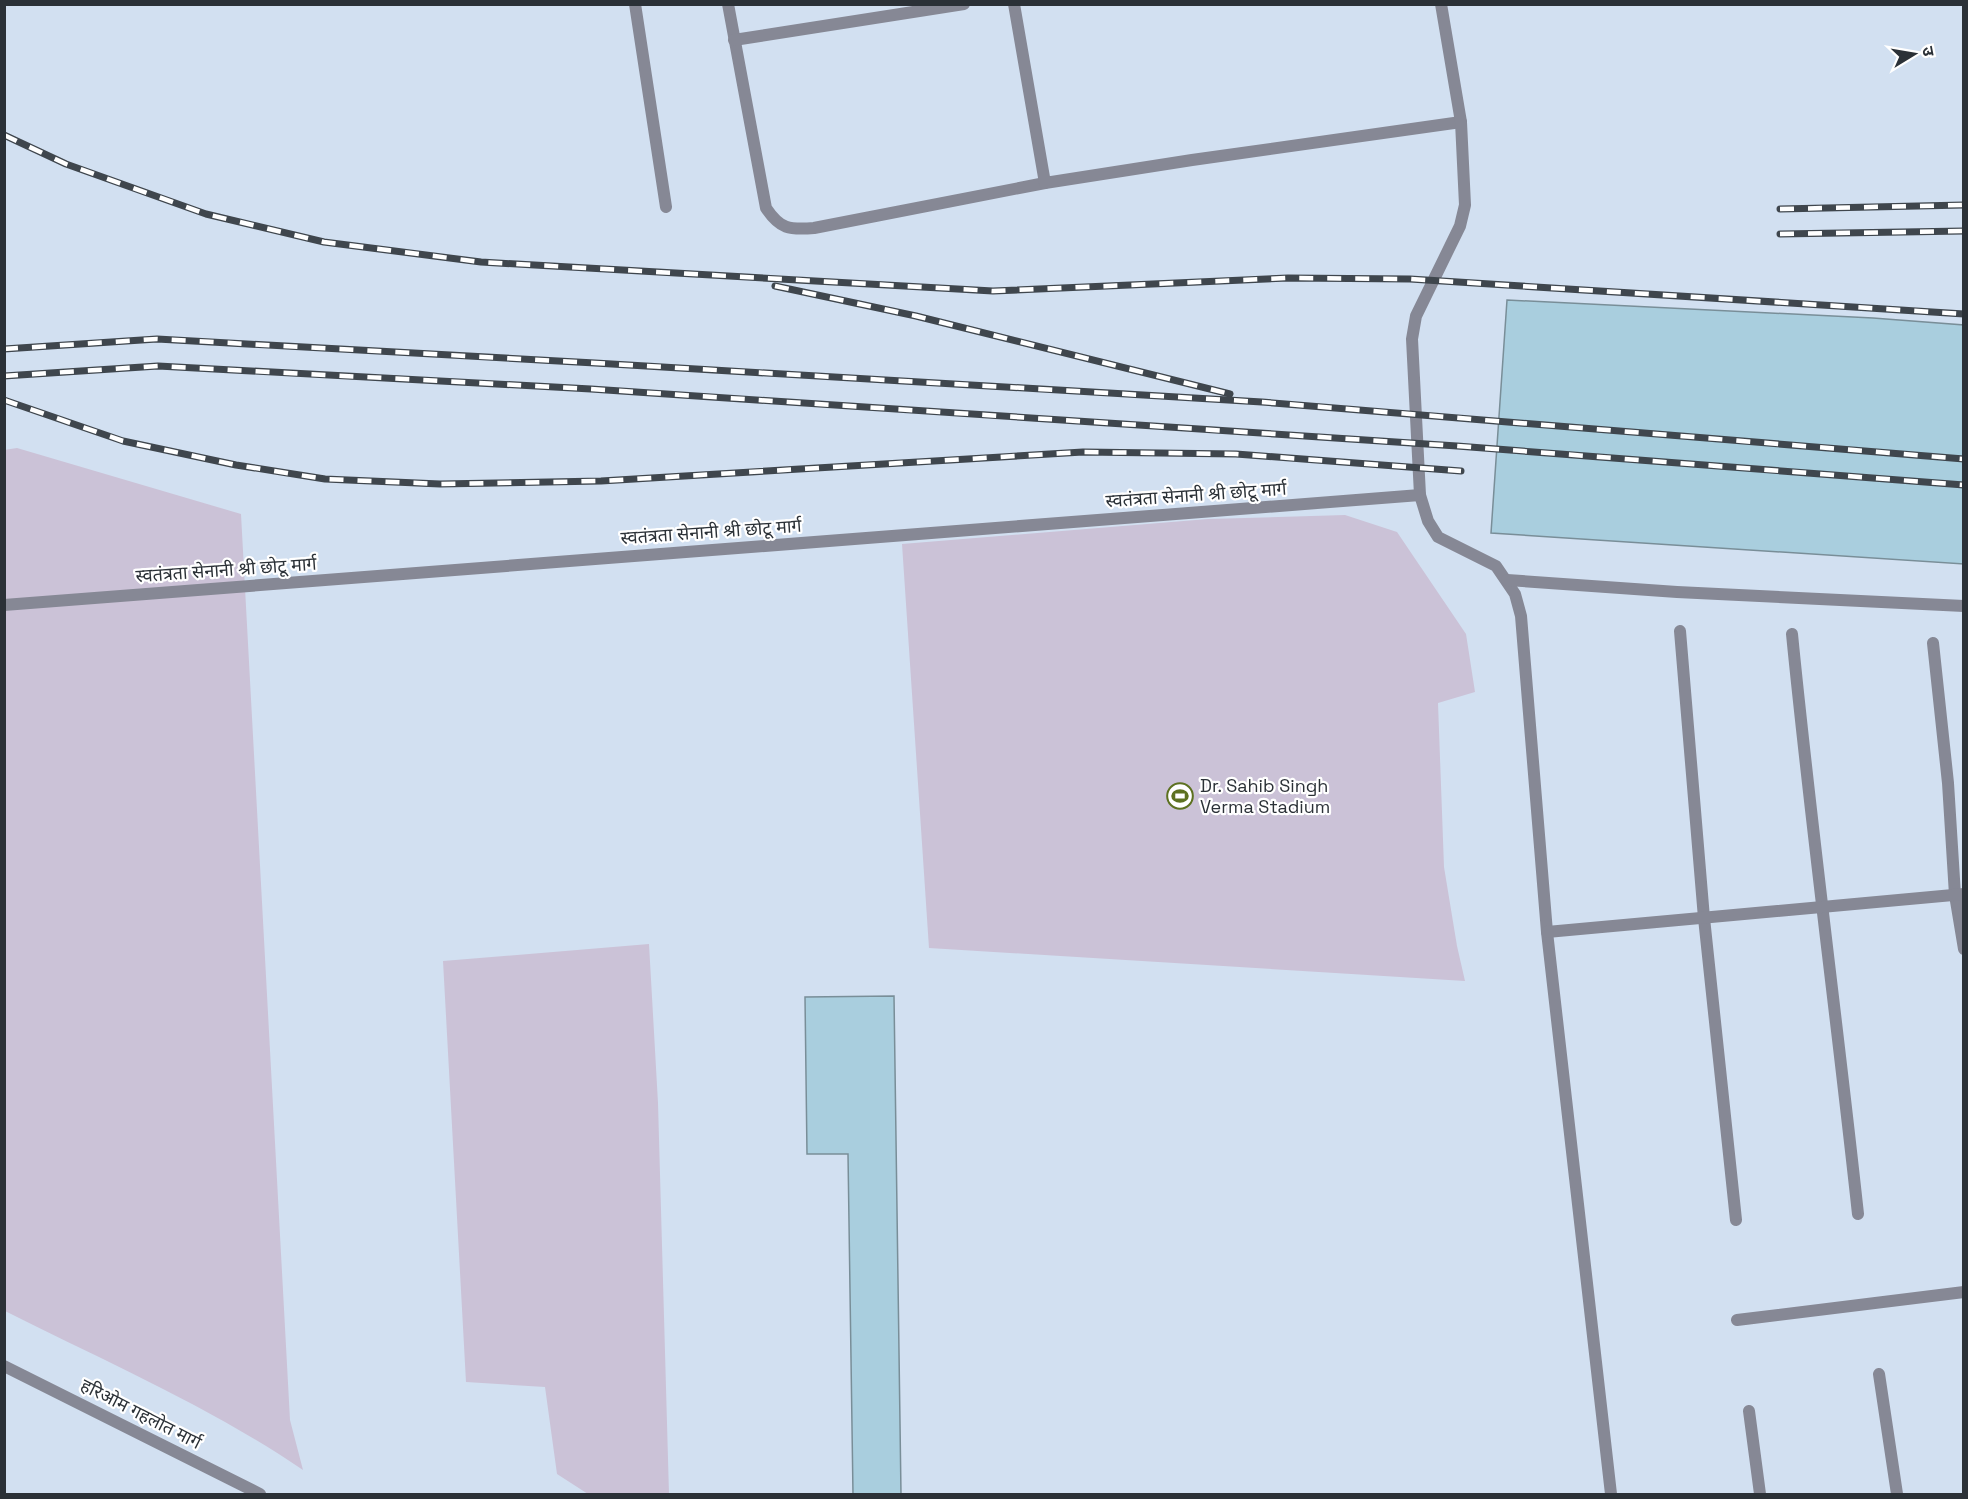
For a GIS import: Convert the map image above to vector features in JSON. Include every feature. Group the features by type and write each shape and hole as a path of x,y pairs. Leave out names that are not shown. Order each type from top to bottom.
{"street":[{"path":"635,4 666,207"},
{"path":"728,4 766,208 776,224 794,229 814,228 1045,183 1461,122"},
{"path":"734,40 964,4"},
{"path":"1014,4 1045,183"},
{"path":"1441,4 1461,122 1465,206 1460,226 1416,316 1412,339 1420,495 1428,521 1438,537 1496,566 1515,594 1521,616 1547,932 1611,1494"},
{"name":"स्वतंत्रता सेनानी श्री छोटू मार्ग","path":"4,605 1420,495"},
{"path":"1507,580 1677,592 1964,606"},
{"path":"1680,632 1704,918 1736,1220"},
{"path":"1792,634 1858,1214"},
{"path":"1933,643 1964,949"},
{"path":"1547,932 1959,895"},
{"path":"1737,1320 1964,1292"},
{"name":"हरिओम गहलोत मार्ग","path":"4,1366 260,1494"},
{"path":"1879,1374 1897,1494"},
{"path":"1749,1411 1760,1494"}],"shaded area":[{"path":"17,448 241,514 290,1420 303,1470 268,1447 194,1405 5,1311 4,450"},
{"name":"Dr. Sahib Singh Verma Stadium","path":"1345,515 1397,532 1466,634 1475,692 1438,703 1444,867 1465,981 929,948 902,544 1208,519"},
{"path":"649,944 658,1103 669,1494 588,1494 557,1474 545,1387 466,1382 443,961"}],"building":[{"path":"1507,300 1873,318 1964,325 1964,564 1491,533"},
{"path":"894,996 901,1494 853,1494 848,1154 807,1154 805,997"}],"railway":[{"path":"4,135 66,164 206,214 324,242 481,262 993,291 1288,278 1410,279 1964,314"},
{"path":"1780,209 1964,205"},
{"path":"1780,234 1964,231"},
{"path":"775,286 916,316 1230,394"},
{"path":"4,349 157,339 595,363 1262,402 1964,459"},
{"path":"4,376 158,366 591,389 1457,446 1964,485"},
{"path":"4,400 123,441 236,465 325,479 440,484 601,481 1083,452 1236,454 1461,471"}],"place":[{"name":"Dr. Sahib Singh Verma Stadium","path":"1180,796"}]}
